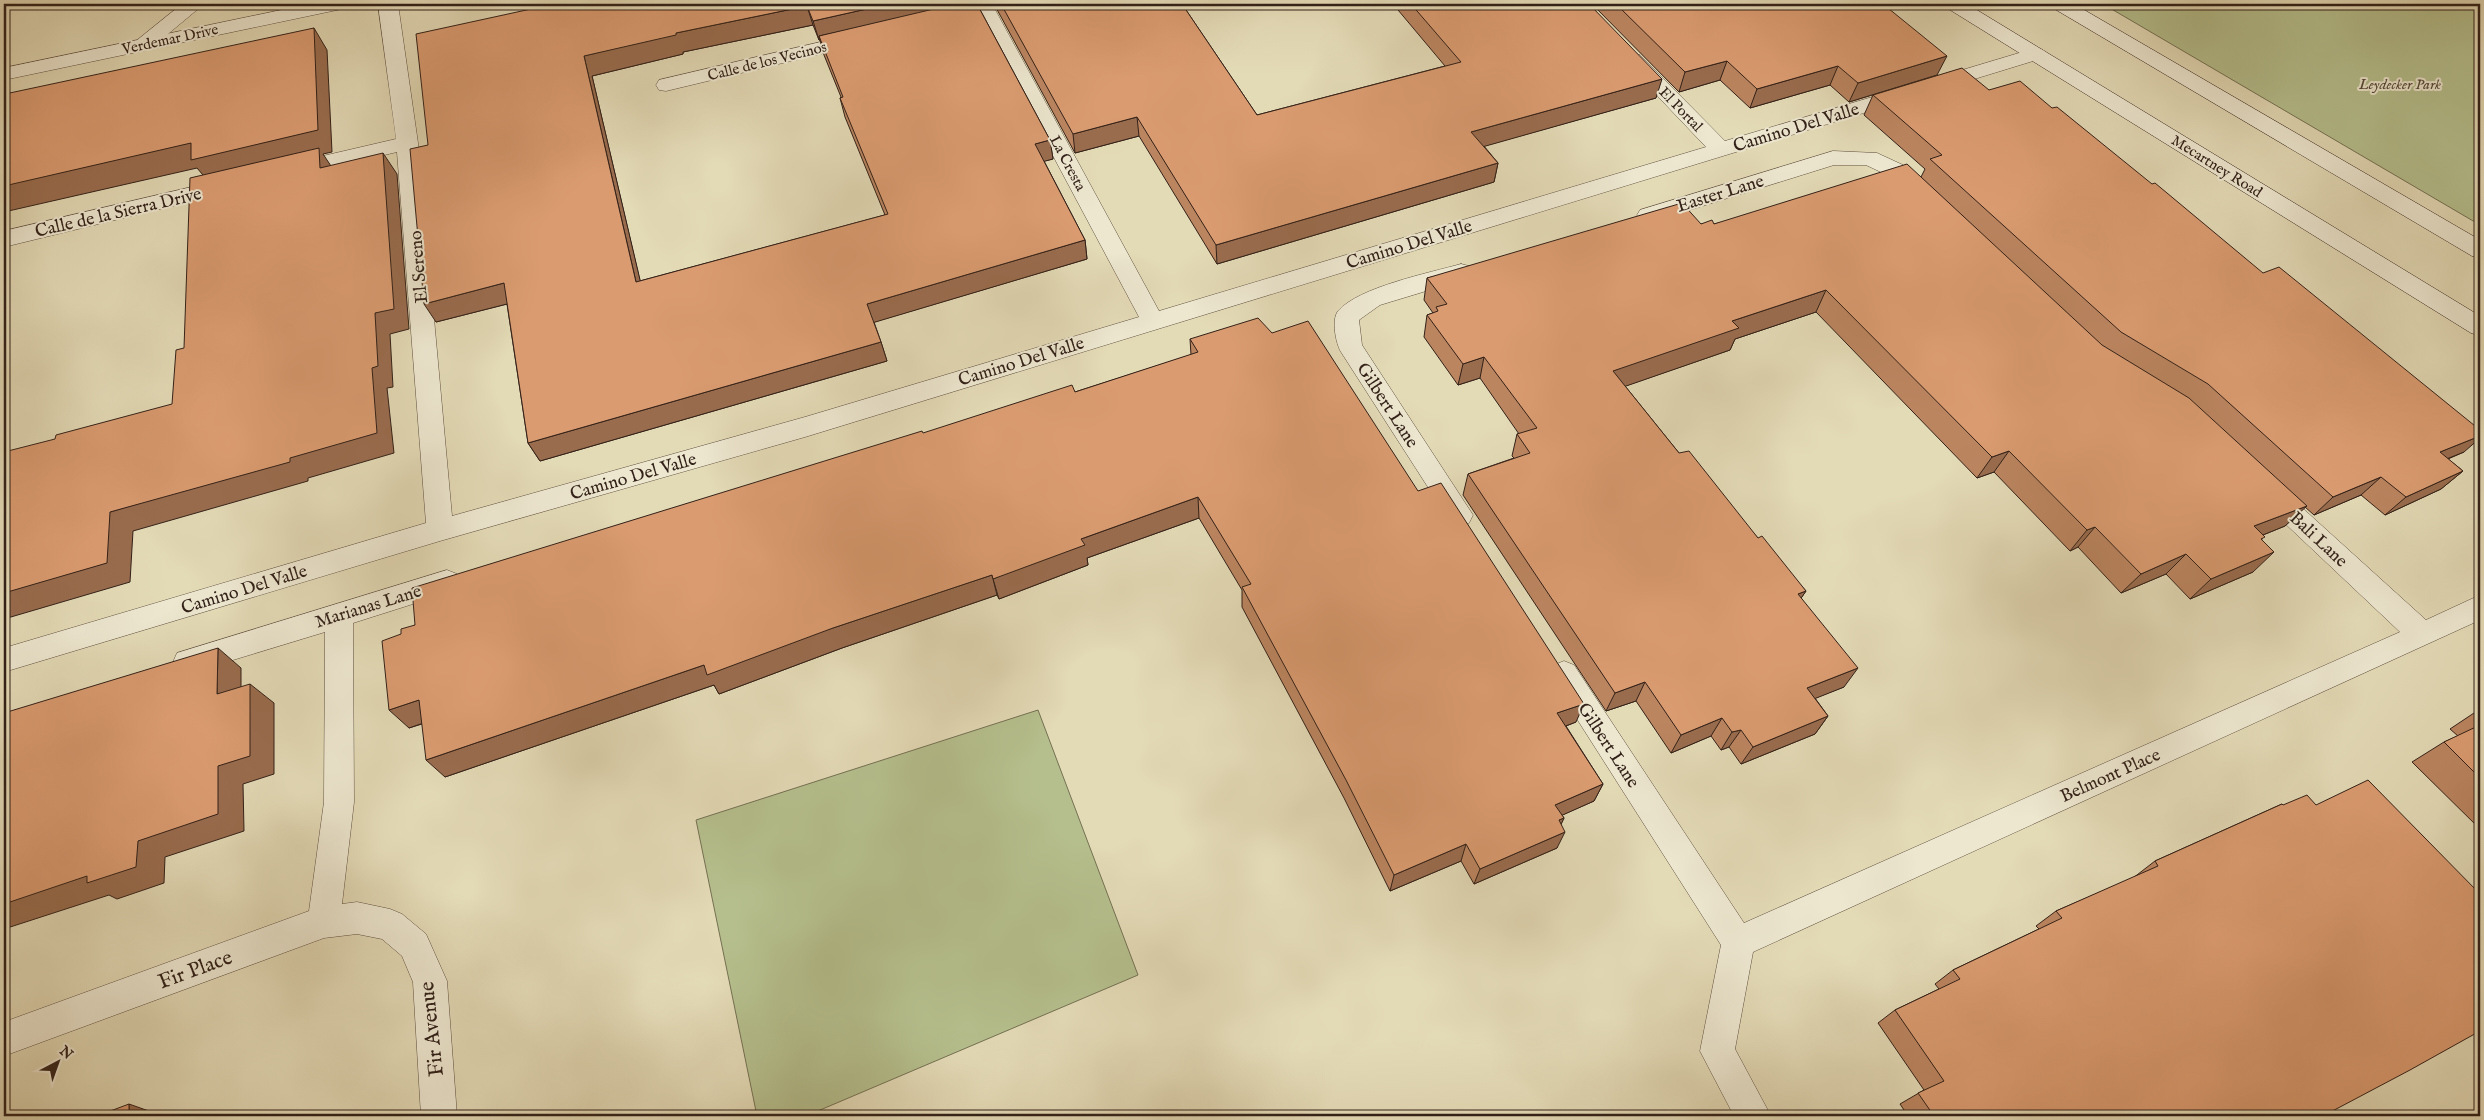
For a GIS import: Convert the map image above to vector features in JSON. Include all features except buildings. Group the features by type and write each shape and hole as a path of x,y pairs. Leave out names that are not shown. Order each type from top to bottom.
{"street":[{"path":"143,45 194,4"},
{"name":"Verdemar Drive","path":"4,74 336,4"},
{"name":"El Sereno","path":"388,4 407,143 440,530"},
{"name":"Mecartney Road","path":"1954,4 2480,327"},
{"path":"2060,4 2480,250"},
{"name":"La Cresta","path":"978,9 1153,321"},
{"name":"Calle de los Vecinos","path":"666,85 879,34"},
{"name":"El Portal","path":"1619,46 1721,150"},
{"name":"Camino Del Valle","path":"4,660 440,530 804,427 2036,54"},
{"path":"272,175 407,143"},
{"name":"Easter Lane","path":"1626,221 1833,158 1869,158 1895,170 1938,211"},
{"name":"Calle de la Sierra Drive","path":"4,239 244,182"},
{"name":"Gilbert Lane","path":"1474,537 1350,346 1347,317 1372,299 1485,264"},
{"name":"Bali Lane","path":"2254,479 2423,635"},
{"name":"Marianas Lane","path":"162,670 471,575"},
{"name":"Belmont Place","path":"1738,942 2423,635 2480,607"},
{"path":"324,922 339,802 339,616"},
{"name":"Gilbert Lane","path":"1549,652 1738,942"},
{"name":"Fir Place","path":"4,1038 324,922 357,918 390,925"},
{"name":"Fir Avenue","path":"390,925 414,945 430,981 439,1116"},
{"path":"1738,942 1717,1051 1753,1116"}],"green space":[{"name":"Leydecker Park","path":"2103,4 2480,4 2480,225"},
{"path":"1038,710 1138,975 806,1116 757,1116 696,820"}]}
